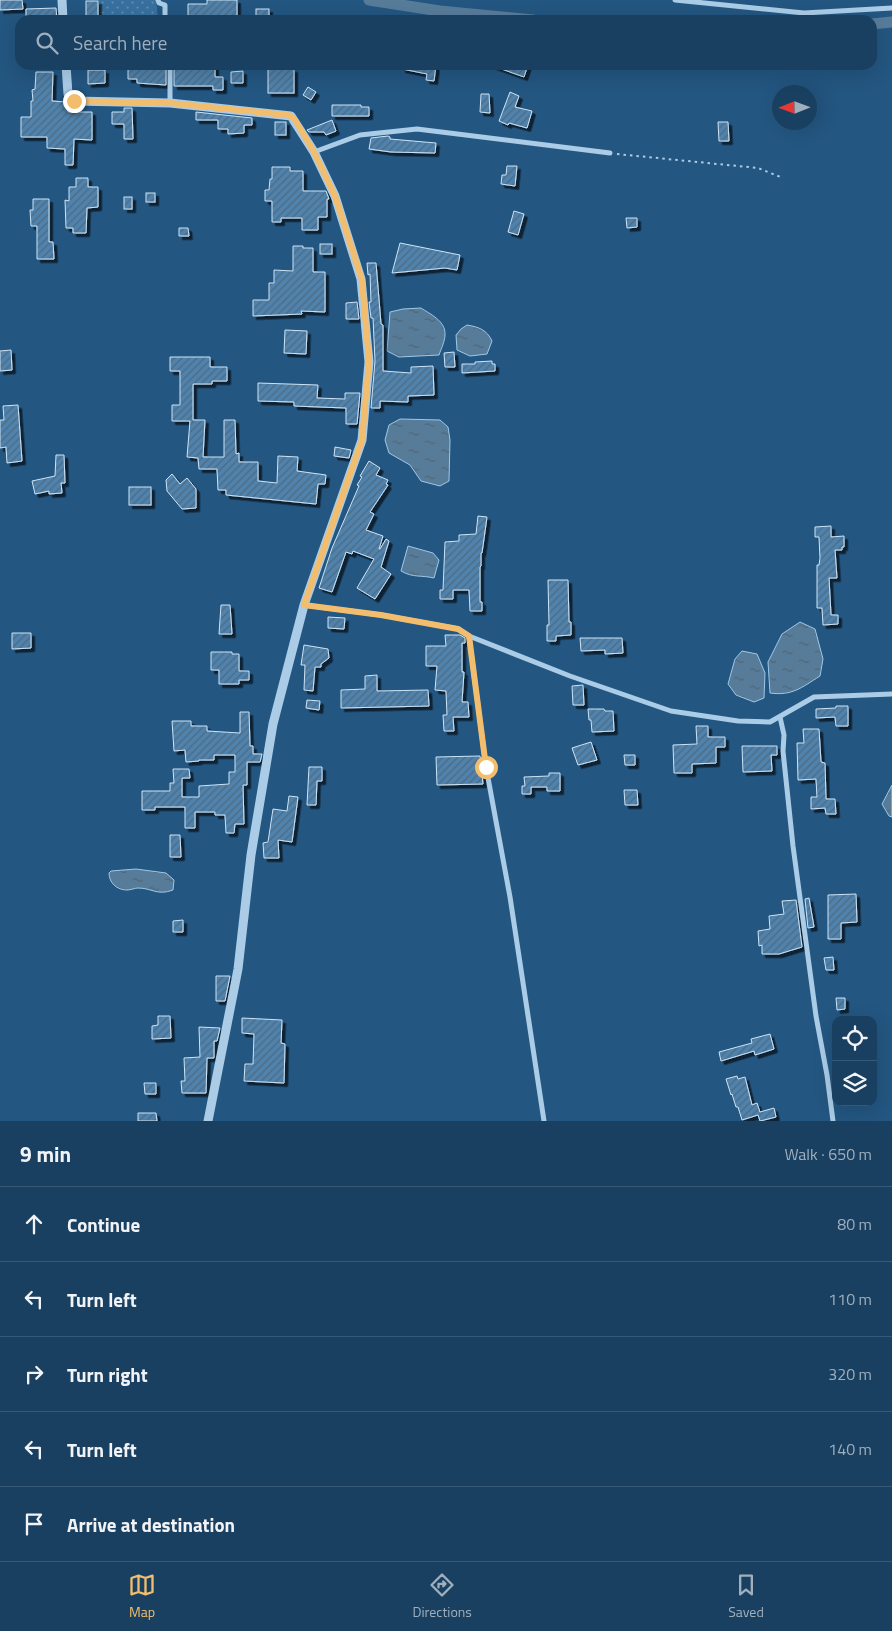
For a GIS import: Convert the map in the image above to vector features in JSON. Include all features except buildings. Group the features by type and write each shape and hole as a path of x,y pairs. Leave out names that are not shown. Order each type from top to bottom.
{"street":[{"path":"62,0 63,15"},
{"path":"158,0 159,3 165,5 165,15"},
{"path":"675,0 804,13 892,8"},
{"path":"66,70 68,94 74,101 170,103 291,116 314,152 335,196 362,280 369,362 362,440 304,605 274,724 251,855 238,969 208,1121"},
{"path":"170,70 170,103"},
{"path":"314,152 360,135 417,129 610,153"},
{"path":"304,605 381,615 458,629 469,636 570,676 671,711 738,721 770,722 814,697 892,694"},
{"path":"469,636 486,767 510,897 544,1121"},
{"path":"780,717 784,735 783,751 793,846 816,1016 833,1121"}],"path":[{"path":"610,153 758,168 783,178"}],"shaded area":[{"path":"99,0 156,0 158,15 100,15"}],"water":[{"path":"421,308 437,318 445,330 439,355 399,357 387,351 390,312"},
{"path":"467,325 488,334 492,341 487,354 470,356 457,350 456,335"},
{"path":"400,419 440,420 448,427 450,440 449,481 440,486 421,481 410,465 389,453 385,440 389,425"},
{"path":"408,546 433,553 439,560 434,578 414,576 401,571"},
{"path":"800,622 815,629 823,659 820,676 790,692 770,693 768,662 782,634"},
{"path":"742,651 757,654 765,673 764,698 754,702 736,695 728,684 735,659"},
{"path":"892,785 892,817 889,816 882,804"},
{"path":"136,869 166,873 174,880 173,890 159,892 138,888 123,890 114,885 110,880 109,873 111,871"}],"waterway":[{"path":"369,0 440,11 481,15"},
{"path":"877,24 892,22"}],"route":[{"path":"74,101 170,103 287,115 295,120 314,152 335,196 362,280 369,362 362,440 304,605 381,615 458,629 469,636 486,767"}]}
